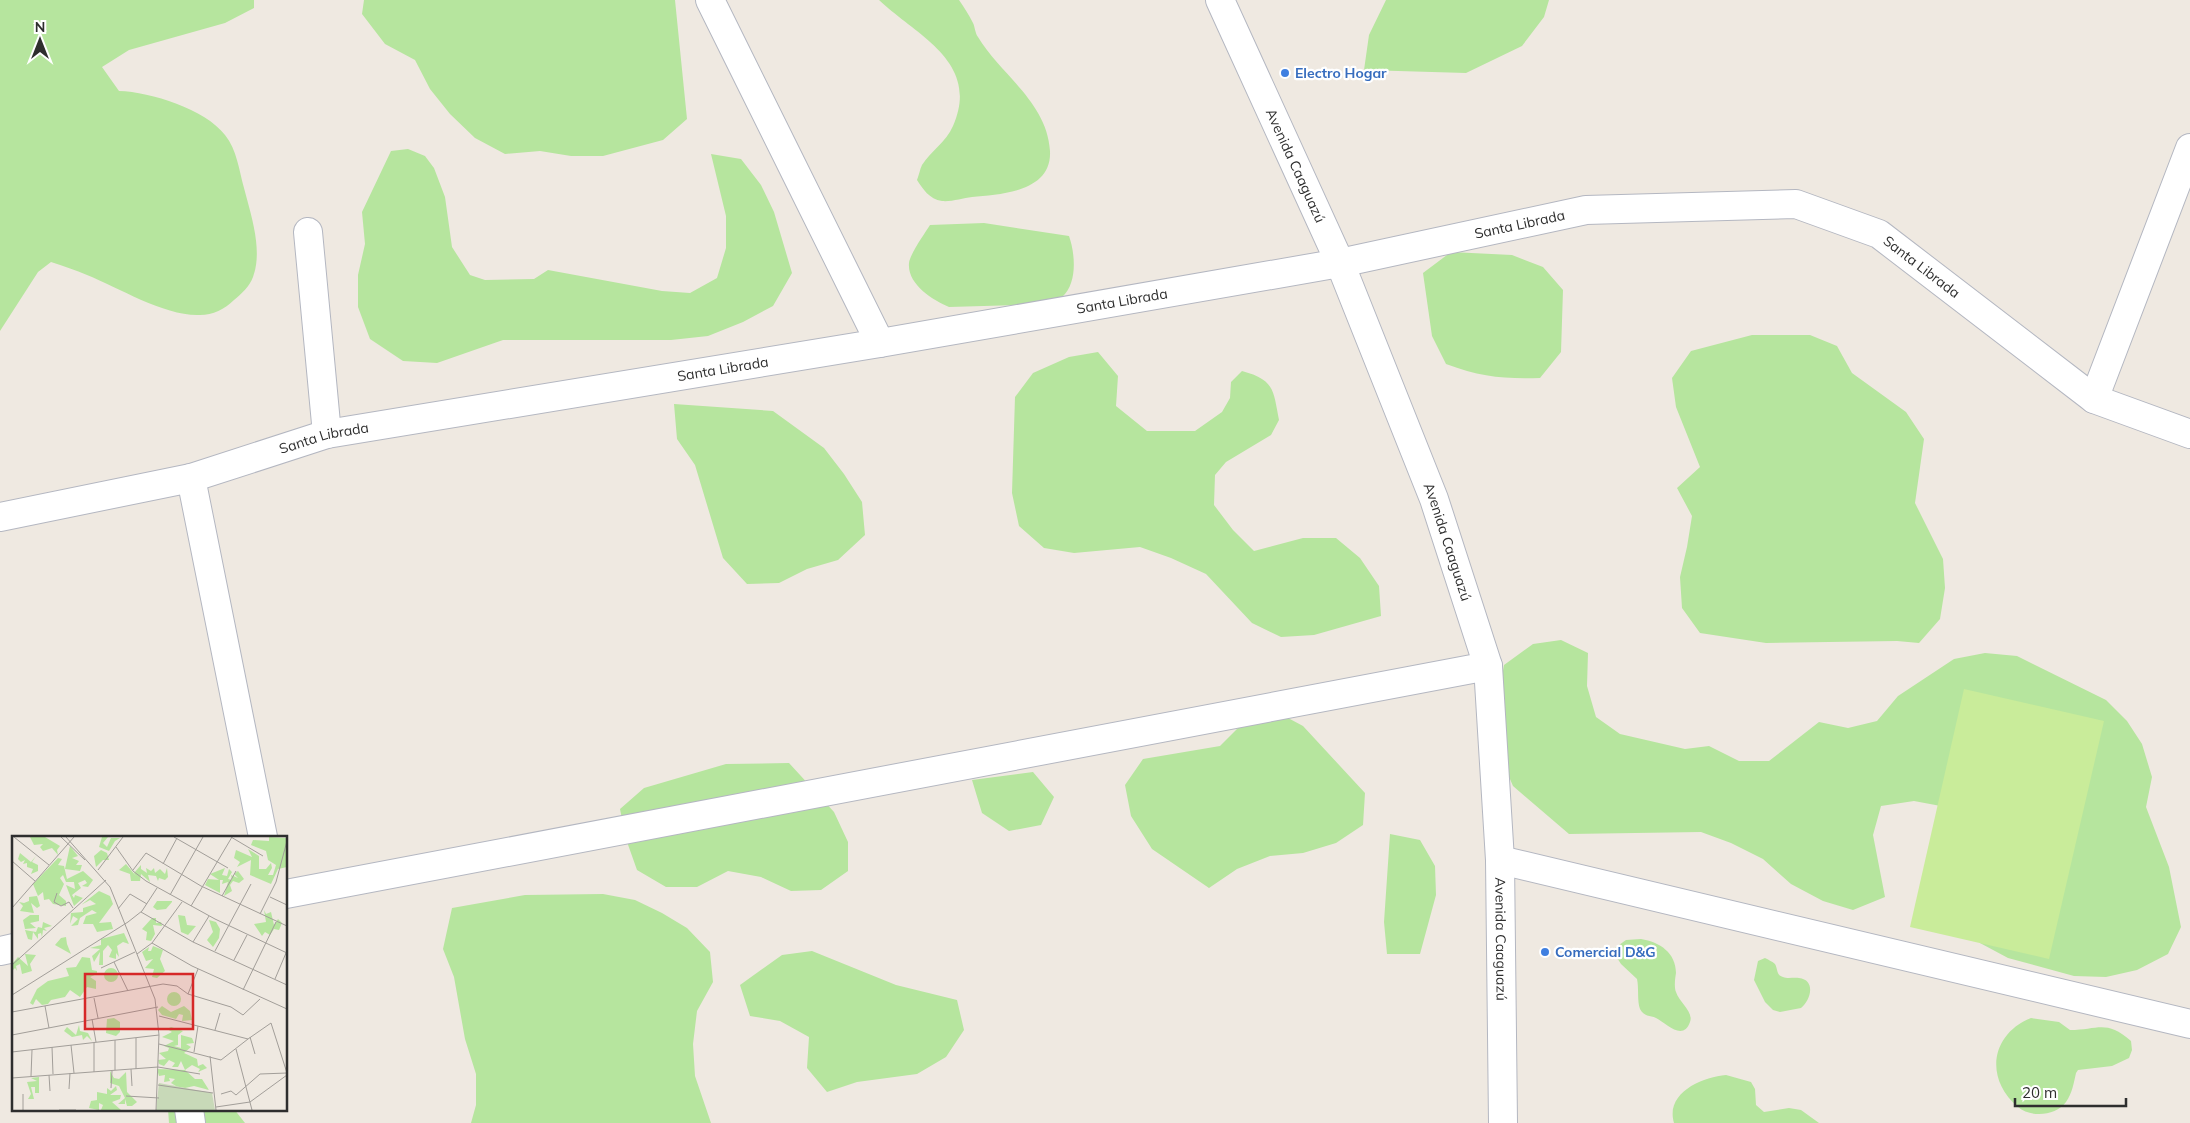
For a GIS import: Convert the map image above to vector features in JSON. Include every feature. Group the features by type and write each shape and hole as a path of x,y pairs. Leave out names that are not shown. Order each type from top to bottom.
{"street":[{"path":"710,0 880,343"},
{"name":"Avenida Caaguazú","path":"1220,0 1340,263 1434,499 1488,666 1500,860 1503,1123"},
{"path":"2094,399 2190,148"},
{"name":"Santa Librada","path":"0,517 191,478 327,434 880,343 1340,263 1586,210 1796,204 1879,234 2094,399 2190,434"},
{"path":"308,232 327,434"},
{"path":"191,478 263,836"},
{"path":"288,894 1488,666"},
{"path":"1500,860 2190,1024"},
{"path":"189,1110 191,1123"}],"green space":[{"path":"0,0 254,0 254,8 225,23 129,50 102,67 119,91 146,95 191,110 216,126 229,141 237,160 253,221 257,255 256,267 250,284 226,307 217,312 202,315 170,311 141,300 83,273 51,262 38,272 0,331"},
{"path":"364,0 675,0 687,119 663,140 603,156 571,156 540,151 505,154 475,138 450,114 430,89 415,60 385,44 362,14"},
{"path":"879,0 959,0 973,23 978,37 1022,90 1041,118 1047,134 1050,151 1048,165 1043,175 1034,183 1010,192 946,201 937,200 927,193 917,180 922,165 953,126 959,104 959,84 952,68 941,52"},
{"path":"1386,0 1549,0 1544,17 1522,46 1466,73 1364,70 1369,35"},
{"path":"408,149 425,156 434,168 445,197 452,247 470,275 485,280 534,279 548,270 662,291 690,293 717,278 726,248 726,216 711,154 741,159 761,185 774,212 792,273 773,306 743,322 708,336 671,340 503,340 437,363 403,361 370,339 358,307 358,275 365,244 362,212 391,151"},
{"path":"984,223 1069,236 1073,251 1074,268 1071,284 1062,297 1047,304 949,307 928,296 912,278 909,271 909,263 915,249 930,225"},
{"path":"1451,252 1512,255 1543,267 1563,290 1561,352 1540,378 1492,376 1470,372 1446,364 1432,336 1423,273"},
{"path":"1752,335 1810,335 1837,346 1852,373 1906,412 1924,439 1915,503 1943,559 1945,588 1940,619 1919,643 1897,641 1766,643 1700,633 1682,608 1680,577 1692,516 1677,488 1700,467 1676,407 1672,378 1691,351"},
{"path":"1098,352 1118,376 1116,406 1147,431 1195,431 1222,412 1230,398 1231,382 1242,371 1253,374 1267,383 1273,394 1279,420 1271,435 1226,462 1215,475 1214,505 1233,530 1254,551 1303,538 1336,538 1360,558 1379,586 1381,616 1314,635 1281,637 1252,623 1206,574 1171,558 1140,547 1074,553 1044,548 1019,526 1012,493 1015,397 1033,373 1069,357"},
{"path":"674,404 773,411 824,448 844,474 862,502 865,535 838,560 807,569 779,583 747,584 723,558 695,465 677,439"},
{"path":"1561,640 1588,653 1587,686 1596,717 1620,734 1685,749 1709,746 1739,761 1769,761 1819,722 1848,728 1877,721 1898,696 1954,659 1985,653 2017,656 2106,700 2127,721 2142,744 2152,777 2146,807 2169,867 2181,927 2168,954 2137,970 2106,977 2074,976 2008,958 1980,943 1962,916 1978,813 1914,801 1881,806 1873,835 1885,897 1853,910 1823,901 1791,884 1763,859 1731,843 1701,832 1569,834 1513,786 1500,756 1493,726 1504,665 1533,644"},
{"path":"1964,689 2104,721 2049,959 1910,927"},
{"path":"1275,711 1303,726 1365,793 1363,825 1336,843 1303,853 1270,856 1237,869 1209,888 1152,849 1131,816 1125,785 1143,759 1220,746 1244,722"},
{"path":"789,763 834,812 848,842 848,871 821,890 791,891 761,877 728,871 697,887 666,887 637,870 626,839 620,809 644,788 726,764"},
{"path":"1033,772 1054,797 1041,825 1009,831 982,813 972,780"},
{"path":"1390,834 1420,840 1435,866 1436,895 1420,954 1387,954 1384,922"},
{"path":"603,894 635,900 662,913 687,928 710,952 713,982 697,1011 693,1044 695,1076 711,1123 471,1123 476,1105 476,1074 465,1039 454,977 443,949 452,908 525,895"},
{"path":"1641,939 1660,946 1670,954 1673,960 1676,973 1675,990 1691,1018 1687,1028 1683,1031 1674,1029 1642,1012 1640,1009 1637,979 1621,964 1612,950 1626,940"},
{"path":"812,951 896,985 957,1000 964,1030 946,1057 917,1074 857,1082 827,1092 807,1068 809,1037 780,1021 750,1016 740,985 782,955"},
{"path":"1765,958 1775,964 1781,976 1799,978 1808,982 1810,986 1809,996 1801,1008 1780,1012 1773,1010 1765,1002 1754,980 1758,961"},
{"path":"2031,1018 2059,1022 2070,1030 2102,1027 2115,1030 2131,1041 2132,1050 2129,1058 2112,1066 2078,1070 2068,1099 2062,1107 2043,1114 2023,1111 2007,1096 2000,1083 1997,1058 2000,1046 2007,1035 2018,1025"},
{"path":"1726,1075 1751,1082 1755,1089 1756,1105 1764,1112 1789,1108 1801,1110 1819,1123 1674,1123 1673,1112 1675,1103 1680,1095 1688,1088 1706,1079"},
{"path":"168,1110 235,1110 245,1123 169,1123"}],"place":[{"name":"Electro Hogar","path":"1285,73"},
{"name":"Comercial D&G","path":"1545,952"}]}
